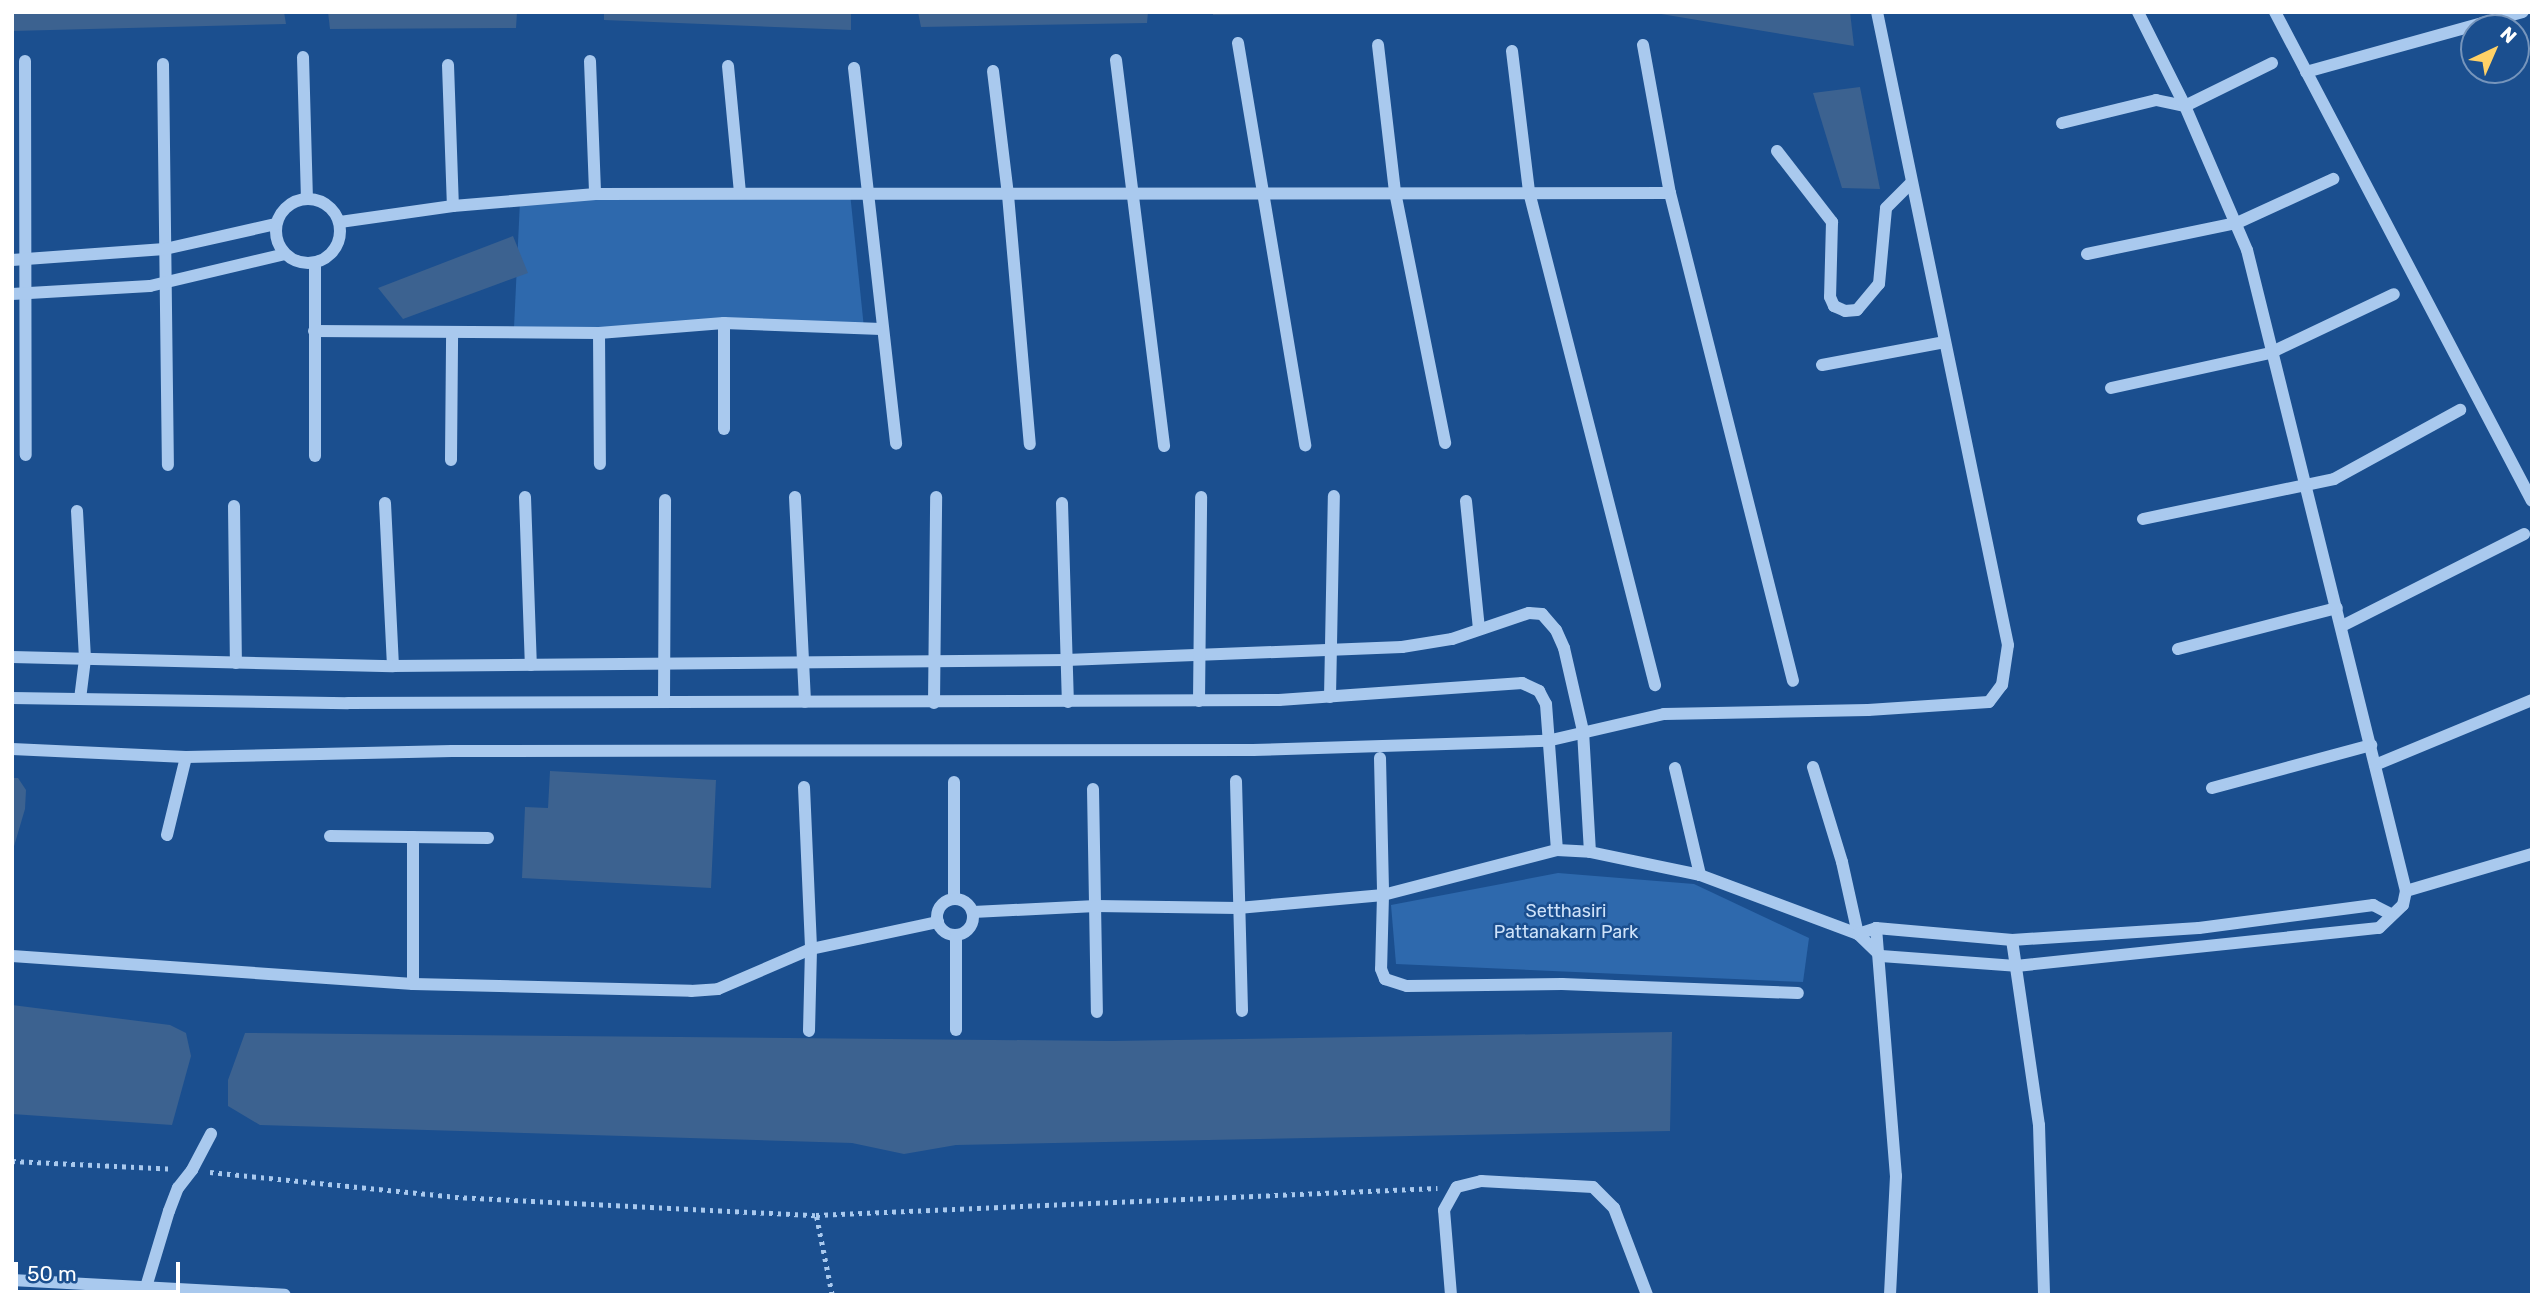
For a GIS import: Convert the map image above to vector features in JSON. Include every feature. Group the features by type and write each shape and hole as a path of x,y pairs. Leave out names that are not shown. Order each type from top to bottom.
{"street":[{"path":"12,750 186,757 452,751 1253,750 1547,741 1664,714 1868,710 1989,702 2002,685 2008,645 1877,12"},
{"path":"973,912 1096,906 1238,908 1383,895 1557,850 1590,852 1700,876 1858,934 1881,956 2016,966 2379,928 2403,905 2406,891 2342,626 2270,353 2247,250 2185,106 2138,12"},
{"path":"2275,12 2532,501"},
{"path":"2306,72 2523,12"},
{"path":"1238,43 1261,192 1306,445"},
{"path":"1378,45 1395,192 1445,443"},
{"path":"1643,45 1671,193 1793,681"},
{"path":"1512,51 1529,192 1656,685"},
{"path":"303,57 307,198"},
{"path":"1116,60 1164,446"},
{"path":"25,61 19,293 26,455"},
{"path":"590,61 595,194"},
{"path":"2062,123 2156,100 2185,106 2272,63"},
{"path":"163,64 168,466"},
{"path":"448,65 453,206"},
{"path":"728,66 740,192"},
{"path":"854,68 881,329 896,444"},
{"path":"993,71 1008,195 1030,444"},
{"path":"1777,151 1832,222 1833,271 1830,297 1834,306 1845,311 1857,310 1879,284 1886,208 1911,183"},
{"path":"2087,254 2237,223 2333,179"},
{"path":"340,222 453,206 595,194 1671,193"},
{"path":"307,198 327,204 340,222 339,243 333,252 315,263 304,264 285,254 276,235 276,224 287,206 307,198"},
{"path":"19,260 165,249 276,224"},
{"path":"19,293 166,282 285,254"},
{"path":"315,263 315,456"},
{"path":"2111,388 2270,353 2394,294"},
{"path":"314,331 599,333 724,323 881,329"},
{"path":"724,323 724,429"},
{"path":"599,333 600,464"},
{"path":"451,460 452,334"},
{"path":"1822,365 1945,342"},
{"path":"2143,519 2334,479 2460,410"},
{"path":"1199,701 1202,496"},
{"path":"1330,697 1334,496"},
{"path":"525,497 531,665"},
{"path":"795,497 805,702"},
{"path":"934,702 936,497"},
{"path":"664,702 665,500"},
{"path":"1466,501 1479,629"},
{"path":"385,503 393,666"},
{"path":"1062,503 1068,702"},
{"path":"234,506 236,663"},
{"path":"77,511 85,659 80,699"},
{"path":"2342,626 2524,534"},
{"path":"2178,649 2337,608"},
{"path":"12,657 393,666 663,662 802,664 933,659 1066,660 1331,652 1402,647 1452,639 1530,613 1542,614 1556,630 1564,648 1583,731 1590,852"},
{"path":"12,698 348,703 1199,701 1330,697 1522,683 1539,691 1546,704 1557,850"},
{"path":"2375,765 2532,700"},
{"path":"2212,788 2371,745"},
{"path":"167,835 186,757"},
{"path":"1380,758 1383,895 1381,969 1385,979 1407,986 1562,984 1798,993"},
{"path":"1813,767 1842,862 1858,934"},
{"path":"1675,768 1700,876"},
{"path":"1236,781 1242,1011"},
{"path":"954,782 954,898"},
{"path":"804,787 811,949 809,1031"},
{"path":"1093,789 1097,1012"},
{"path":"330,836 488,838"},
{"path":"413,837 413,984"},
{"path":"2406,891 2532,854"},
{"path":"954,898 969,904 973,912 970,928 956,935 948,934 938,922 940,906 954,898"},
{"path":"1858,934 1876,928 2012,940 2199,928 2373,905 2391,914"},
{"path":"12,956 413,984 718,989 811,949 938,922"},
{"path":"1876,928 1881,956 1896,1176 1891,1295"},
{"path":"956,935 956,1030"},
{"path":"2012,940 2039,1125 2044,1295"},
{"path":"147,1291 178,1188 192,1170 211,1134"},
{"path":"1451,1295 1444,1210 1457,1187 1481,1181 1593,1186 1614,1208 1647,1295"},
{"path":"12,1280 147,1291 285,1295"}],"path":[{"path":"12,1161 192,1170 455,1197 816,1215 1457,1187"},
{"path":"816,1215 832,1295"}],"green space":[{"path":"850,193 864,328 514,328 520,201"},
{"name":"Setthasiri Pattanakarn Park","path":"1558,873 1694,884 1809,938 1803,982 1396,964 1391,905"}],"shaded area":[{"path":"12,12 284,12 286,24 12,31"},
{"path":"328,12 517,12 516,28 330,29"},
{"path":"604,12 851,12 851,30 604,20"},
{"path":"918,12 1148,12 1147,23 921,27"},
{"path":"1213,12 1431,12 1213,15"},
{"path":"1655,12 1850,12 1854,46 1655,13"},
{"path":"1860,87 1880,189 1842,188 1813,93"},
{"path":"513,236 528,273 403,319 378,288"},
{"path":"550,771 716,780 711,888 522,878 525,807 548,808"},
{"path":"12,778 18,778 26,790 25,809 12,853"},
{"path":"12,1005 170,1025 186,1033 191,1056 172,1125 12,1114"},
{"path":"1672,1032 1670,1131 956,1145 904,1154 852,1143 260,1125 228,1106 228,1080 245,1033 1112,1041"}]}
